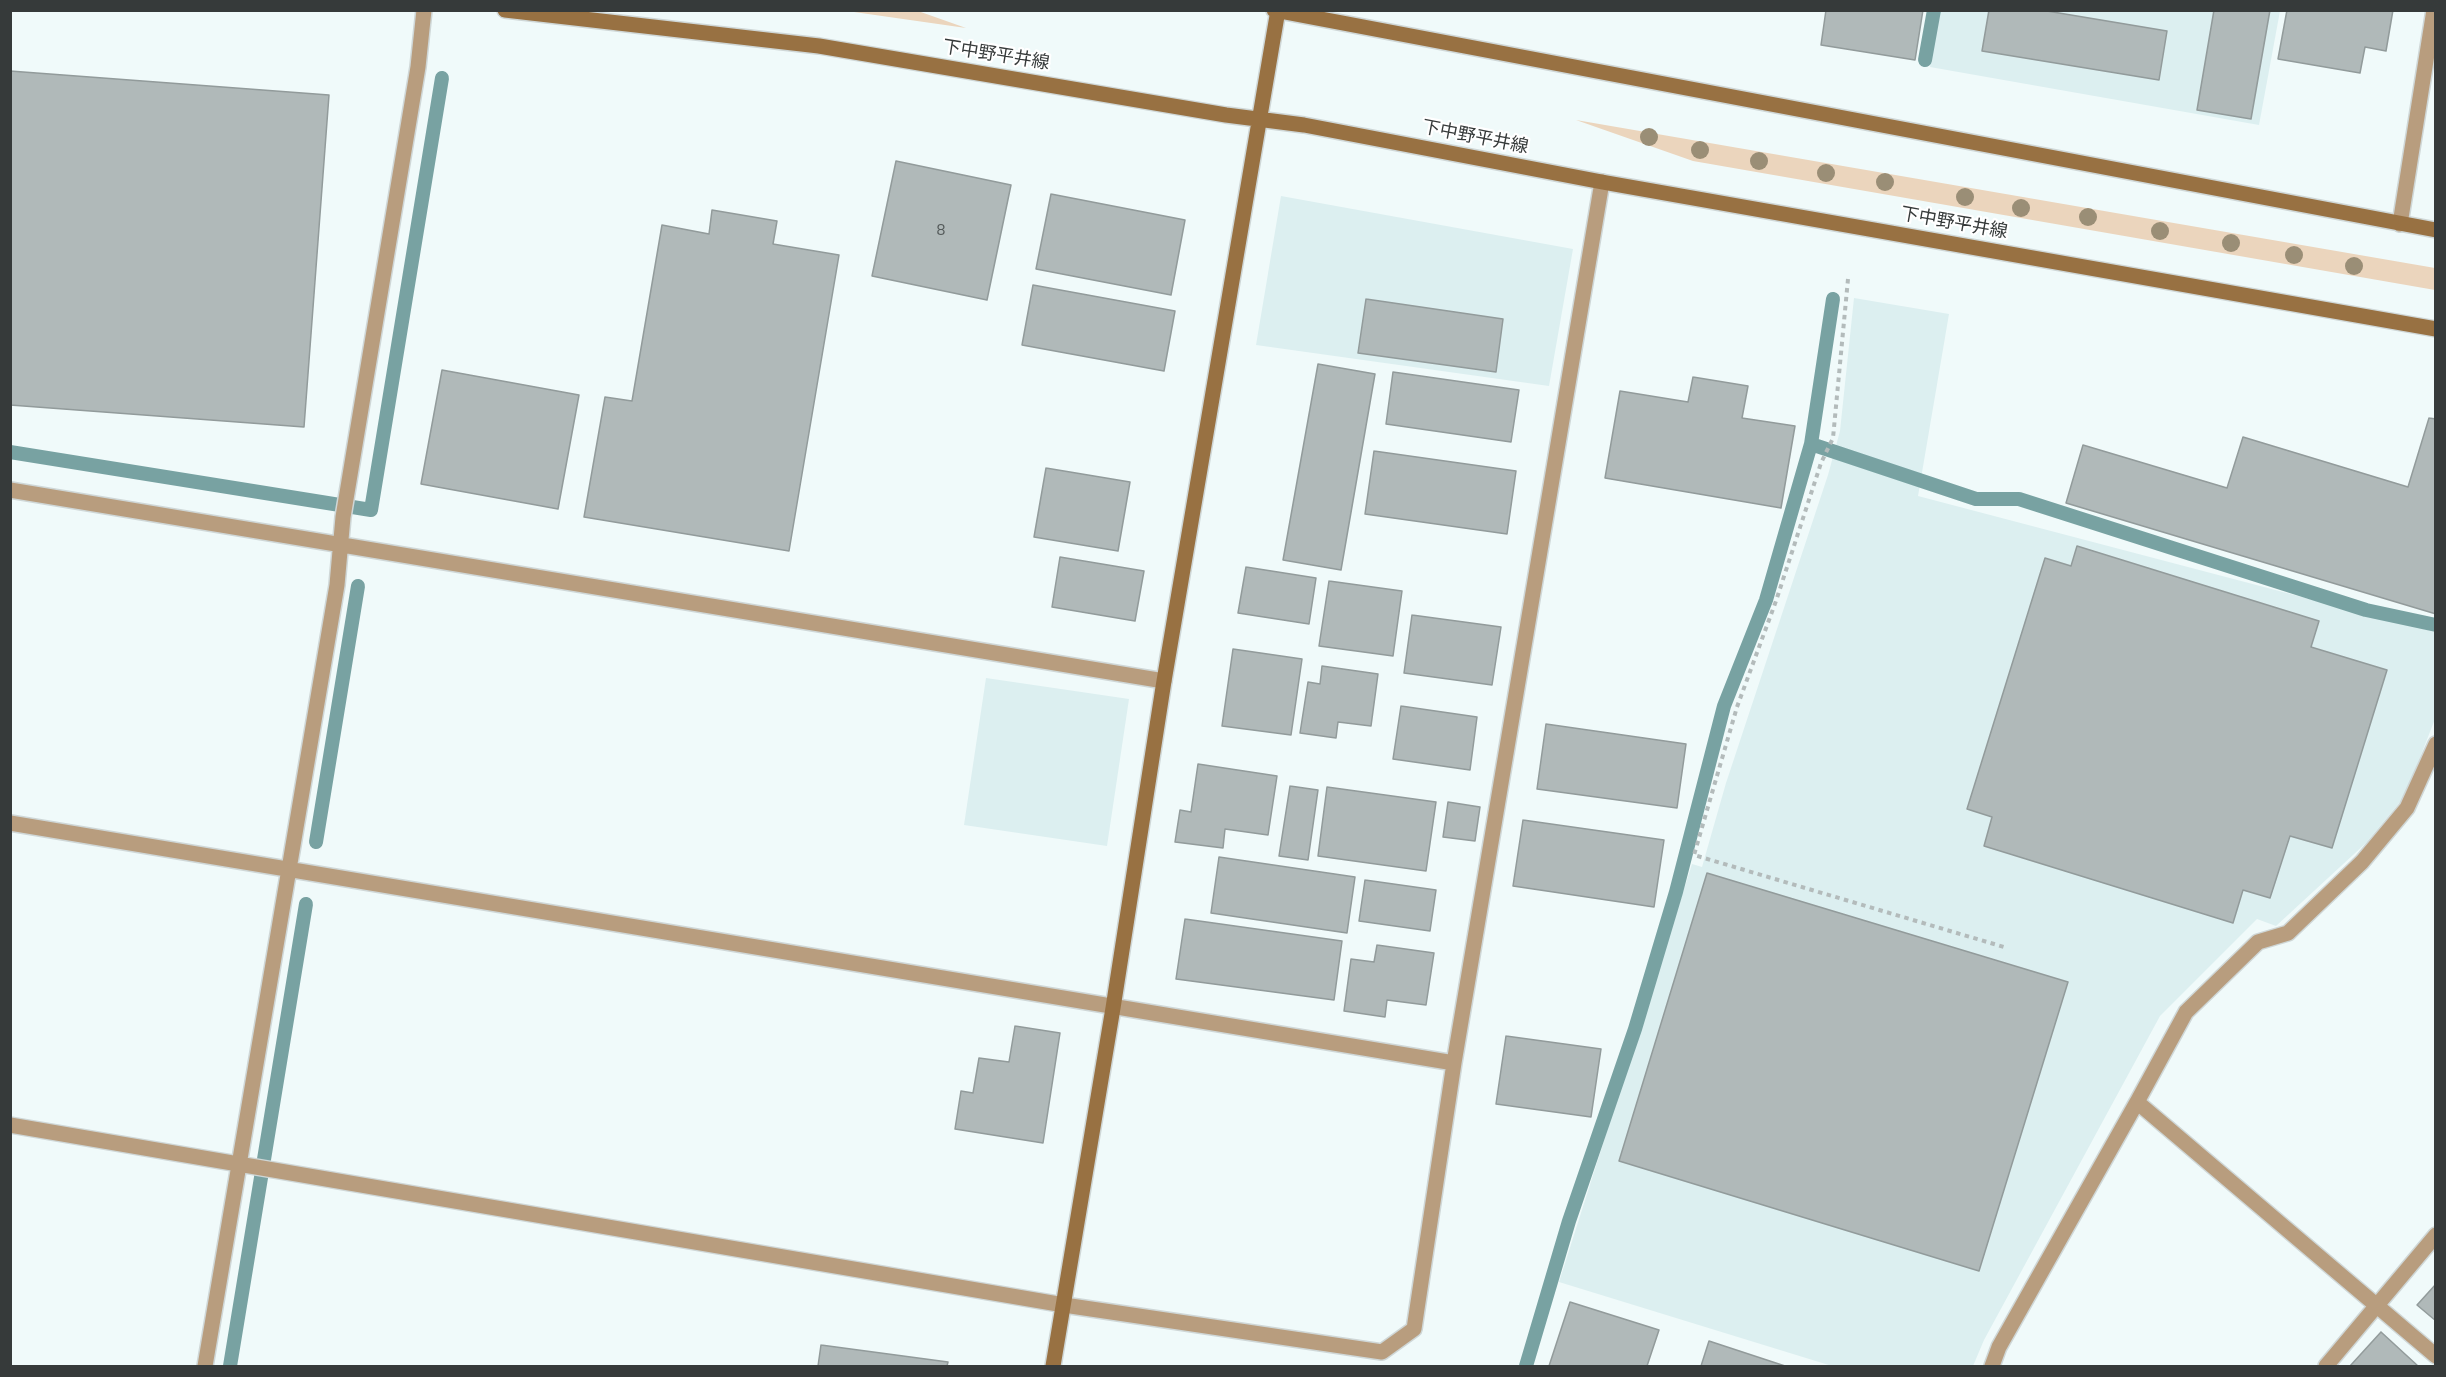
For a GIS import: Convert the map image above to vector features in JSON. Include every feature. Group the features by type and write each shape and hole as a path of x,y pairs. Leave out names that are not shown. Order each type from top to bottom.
{"street":[{"path":"205,1366 337,585 342,517 418,67 424,10"},
{"name":"下中野平井線","path":"504,10 819,46 1258,120 1304,125 1602,182 2436,329"},
{"path":"2400,224 2434,10"},
{"path":"1053,1366 1113,1008 1164,681 1277,11 2436,230"},
{"path":"10,1125 1064,1305 1382,1352 1414,1329 1454,1063 1602,182"},
{"path":"10,490 1164,681"},
{"path":"1992,1366 1999,1347 2186,1012 2258,942 2288,933 2362,862 2407,807 2436,744"},
{"path":"10,824 1454,1063"},
{"path":"2137,1101 2376,1308 2436,1356"},
{"path":"2326,1366 2436,1235"}],"path":[{"path":"1848,279 1833,438 1827,455 1821,463 1776,601 1737,707 1694,855 2004,947"}],"shaded area":[{"path":"847,11 918,11 966,28"},
{"path":"1940,11 2280,11 2259,125 1930,67"},
{"path":"1576,120 2435,268 2435,290 1693,161"},
{"path":"1281,196 1573,249 1549,386 1256,345"},
{"path":"1854,298 1949,314 1918,496 2435,632 2435,719 2405,796 2366,843 2276,926 2257,919 2160,1016 1984,1340 1973,1366 1832,1366 1559,1282 1692,864 1702,867 1726,783 1828,475 1840,431"},
{"path":"986,678 1129,699 1107,846 964,825"}],"building":[{"path":"1826,10 1923,10 1915,60 1821,45"},
{"path":"1989,10 2041,10 2167,31 2159,80 1982,51"},
{"path":"2214,10 2270,10 2251,119 2197,110"},
{"path":"2287,10 2393,10 2386,51 2365,47 2360,73 2278,59"},
{"path":"10,71 329,95 304,427 10,405"},
{"path":"896,161 1011,185 987,300 872,276"},
{"path":"1051,194 1185,220 1171,295 1036,269"},
{"path":"712,210 777,221 773,244 839,255 789,551 584,517 605,397 632,401 662,225 709,234"},
{"path":"1033,285 1175,311 1164,371 1022,345"},
{"path":"1366,299 1503,319 1496,372 1358,353"},
{"path":"1318,364 1375,374 1341,570 1283,560"},
{"path":"442,370 579,395 558,509 421,484"},
{"path":"1393,372 1519,390 1511,442 1386,424"},
{"path":"1693,377 1748,386 1742,418 1795,426 1781,508 1605,478 1620,391 1688,402"},
{"path":"2429,418 2436,419 2436,614 2066,503 2083,445 2227,488 2243,437 2408,487"},
{"path":"1374,451 1516,471 1507,534 1365,514"},
{"path":"1046,468 1130,482 1118,551 1034,537"},
{"path":"2077,546 2319,621 2311,647 2387,670 2332,848 2290,836 2270,898 2243,890 2233,923 1984,846 1992,817 1967,809 2045,558 2071,566"},
{"path":"1060,557 1144,571 1135,621 1052,607"},
{"path":"1246,567 1316,578 1309,624 1238,613"},
{"path":"1329,581 1402,591 1393,656 1319,646"},
{"path":"1412,615 1501,627 1492,685 1404,673"},
{"path":"1233,649 1302,659 1291,735 1222,726"},
{"path":"1322,666 1378,674 1371,726 1338,722 1336,738 1300,733 1308,682 1320,684"},
{"path":"1401,706 1477,717 1470,770 1393,759"},
{"path":"1546,724 1686,744 1677,808 1537,789"},
{"path":"1198,764 1277,776 1268,835 1225,829 1223,848 1175,842 1180,810 1191,812"},
{"path":"1290,786 1318,790 1308,860 1279,856"},
{"path":"1327,787 1436,802 1426,871 1318,856"},
{"path":"1448,802 1480,807 1475,841 1443,837"},
{"path":"1523,820 1664,840 1654,907 1513,886"},
{"path":"1219,857 1355,877 1347,933 1211,913"},
{"path":"1707,873 2068,982 1979,1271 1619,1161"},
{"path":"1365,880 1436,890 1430,931 1359,921"},
{"path":"1185,919 1342,941 1334,1000 1176,979"},
{"path":"1377,945 1434,953 1426,1005 1387,1000 1385,1017 1344,1011 1351,959 1374,962"},
{"path":"1015,1026 1060,1033 1043,1143 955,1129 961,1091 973,1093 979,1058 1009,1062"},
{"path":"1506,1036 1601,1049 1591,1117 1496,1104"},
{"path":"2436,1284 2436,1321 2417,1305"},
{"path":"1570,1302 1659,1330 1647,1366 1549,1366"},
{"path":"2381,1332 2418,1366 2350,1366"},
{"path":"1709,1341 1785,1366 1701,1366"},
{"path":"821,1345 948,1362 947,1366 818,1366"}],"waterway":[{"path":"1925,60 1934,10"},
{"path":"10,452 371,510 442,78"},
{"path":"1526,1366 1569,1221 1635,1029 1676,892 1724,706 1766,600 1811,444 1833,299"},
{"path":"1811,444 1976,499 2019,499 2366,610 2436,625"},
{"path":"316,842 358,586"},
{"path":"230,1366 306,904"}]}
